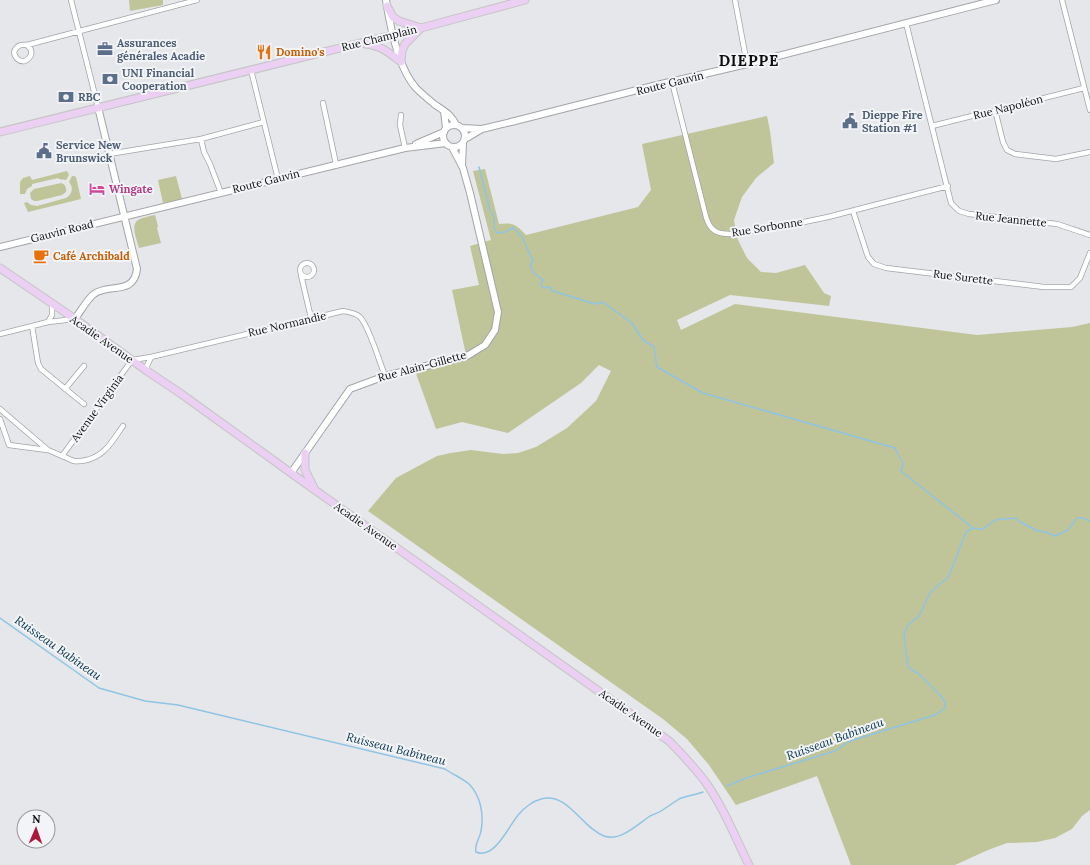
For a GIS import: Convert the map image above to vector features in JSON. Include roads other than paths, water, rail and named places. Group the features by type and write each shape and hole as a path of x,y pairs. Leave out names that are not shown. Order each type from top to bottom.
{"main road":[{"name":"Rue Champlain","path":"0,132 421,28 525,0"},
{"path":"387,3 393,17 398,21 421,28 405,44 401,62"},
{"path":"357,44 373,44 385,50 401,62"},
{"name":"Acadie Avenue","path":"0,268 180,393 669,740 690,762 705,781 717,801 749,865"},
{"path":"305,453 305,470 315,490"}],"street":[{"path":"0,334 48,322 75,319 94,294 100,291 124,287 131,283 136,277 137,269 71,0"},
{"path":"27,45 197,0"},
{"path":"735,0 747,64"},
{"name":"Route Gauvin","path":"459,127 482,129 747,64 996,0"},
{"path":"1062,0 1090,110"},
{"path":"387,3 393,34 401,62 407,75 427,98 450,114 465,133 464,141 460,146 452,147 446,143 443,138 445,130 444,111"},
{"name":"Rue Jeannette","path":"906,23 952,203 959,211 969,214 1057,224 1090,235"},
{"path":"251,70 278,179"},
{"name":"Rue Sorbonne","path":"672,82 706,217 709,225 715,231 722,234 780,227 828,217 948,186"},
{"name":"Rue Napoléon","path":"932,126 1084,88"},
{"path":"323,102 336,164"},
{"path":"995,110 1006,150 1015,154 1056,159 1090,152"},
{"path":"401,115 400,125 406,147"},
{"path":"109,154 200,139 264,122"},
{"path":"445,130 449,126 459,127"},
{"name":"Route Gauvin","path":"464,141 482,129"},
{"name":"Route Gauvin","path":"406,147 445,130"},
{"path":"200,139 221,193"},
{"name":"Rue Alain-Gillette","path":"463,168 464,141"},
{"name":"Route Gauvin","path":"124,216 406,147 446,143"},
{"name":"Rue Alain-Gillette","path":"291,473 350,389 385,376 466,356 485,345 495,330 498,312 463,168 452,147"},
{"name":"Rue Surette","path":"853,210 868,257 874,264 886,268 1044,287 1071,287 1080,278 1090,253"},
{"name":"Gauvin Road","path":"0,247 124,216"},
{"path":"302,276 311,318"},
{"path":"48,322 52,315 52,304"},
{"name":"Rue Normandie","path":"132,360 152,357 343,311 353,313 361,318 368,331 385,376"},
{"name":"Avenue Virginia","path":"32,326 38,363 41,369 84,404"},
{"path":"147,371 147,366 152,357"},
{"name":"Avenue Virginia","path":"62,456 132,360"},
{"path":"65,389 84,366"},
{"path":"0,409 48,450"},
{"path":"0,419 9,445 48,450 77,461 86,460 97,456 107,449 123,426"}],"waterway":[{"path":"479,167 490,210 494,217 494,227 497,233 506,232 514,228 522,237 533,261 530,266 534,273 543,280 541,283 542,287 549,287 553,291 595,304 603,302 632,323 643,340 654,347 657,367 703,393 895,448 903,464 901,471 973,528 983,529 995,520 1015,518 1038,531 1046,532 1055,536 1068,530 1077,518 1083,518 1090,521"},
{"name":"Ruisseau Babineau","path":"727,786 746,778 835,751 850,741 935,715 945,708 945,702 940,695 919,674 909,668 904,634 908,625 919,616 930,593 948,578 966,532 973,528"},
{"name":"Ruisseau Babineau","path":"0,618 99,688 145,701 178,705 445,769 469,784 479,800 482,812 482,825 476,852 483,853 489,851 501,840 521,812 532,803 541,799 550,798 559,800 567,805 596,832 604,836 616,837 628,831 650,816 660,812 679,799 703,792"}],"place":[{"name":"Assurances générales Acadie","path":"105,49"},
{"name":"Domino's","path":"264,52"},
{"name":"UNI Financial Cooperation","path":"110,79"},
{"name":"RBC","path":"66,97"},
{"name":"Dieppe Fire Station #1","path":"850,121"},
{"name":"Service New Brunswick","path":"44,151"},
{"name":"Wingate","path":"97,189"},
{"name":"Café Archibald","path":"41,256"}],"district":[{"name":"DIEPPE","path":"749,61"}]}
